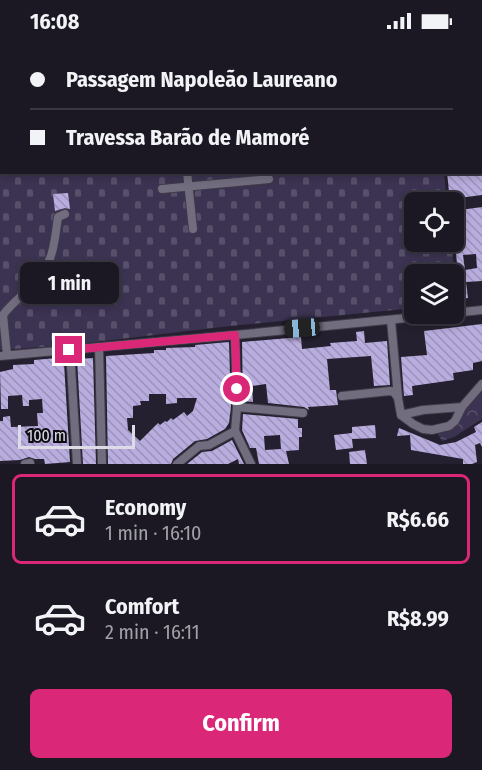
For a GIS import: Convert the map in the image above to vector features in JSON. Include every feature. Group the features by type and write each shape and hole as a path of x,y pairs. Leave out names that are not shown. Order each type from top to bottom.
{"street":[{"path":"187,174 193,229"},
{"path":"162,189 269,179"},
{"path":"65,214 58,217 53,252 41,276 11,303 3,315 4,356 404,319"},
{"path":"464,312 482,310"},
{"path":"391,320 401,415 412,424 432,430 448,426 455,421 462,407 482,384"},
{"path":"235,335 237,407 234,431 251,464"},
{"path":"99,347 102,464"},
{"path":"69,350 76,464"},
{"path":"342,396 390,391 394,392 398,398"},
{"path":"237,407 303,413"},
{"path":"401,415 417,411 462,407"},
{"path":"177,464 199,446 209,445 234,431"}],"green space":[{"path":"0,174 444,174 446,192 404,192 404,252 452,252 453,264 404,264 404,309 70,345 0,350"},
{"path":"482,387 482,419 454,437 442,441 436,431 453,427"}],"building":[{"path":"447,174 482,174 482,195 464,197 464,192 449,192"},
{"path":"68,193 70,209 55,211 53,194"},
{"path":"482,207 482,281 466,282 468,298 464,299 464,264 457,264 456,252 464,252 464,209","holes":["476,254 477,268 465,270 463,255"]},
{"path":"482,324 482,361 473,363 473,370 453,373 454,380 412,386 413,395 404,396 401,357 427,355 424,331"},
{"path":"364,331 365,343 387,341 390,385 374,386 371,356 327,359 330,390 336,390 338,405 308,407 309,410 304,407 268,403 266,384 252,386 253,402 243,401 242,342 301,337 302,349 331,346 330,343 357,341 356,332"},
{"path":"229,342 231,407 229,423 225,429 207,439 195,441 173,459 171,464 108,464 106,356 154,353 154,350 195,347 195,345","holes":["149,394 166,394 166,404 177,403 177,398 197,398 193,411 187,416 184,412 173,420 171,418 160,425 158,423 140,441 128,430 127,418 133,418 133,406 141,405 140,401 149,401"]},
{"path":"57,358 58,364 64,363 70,462 45,464 44,459 29,457 0,461 0,421 3,421 3,417 10,416 11,427 38,426 37,413 43,413 42,399 29,400 29,406 23,406 22,395 8,396 8,409 1,409 0,372 13,369 13,365 34,364 34,360"},
{"path":"93,358 96,464 83,464 77,359"},
{"path":"243,414 298,419 298,428 302,428 299,450 286,451 289,464 259,464 256,448 250,448 242,430","holes":["280,435 281,449 265,450 264,436"]},
{"path":"482,422 482,447 480,443 475,445 477,462 472,464 463,464 463,459 411,450 410,435 397,436 399,428 440,445 456,442 476,432 474,427"},
{"path":"375,425 376,438 352,439 353,448 336,450 334,435 352,433 352,427"},
{"path":"232,440 244,464 239,464 238,459 228,464 187,464 202,452 212,451"},
{"path":"365,450 367,464 350,464 349,452"}],"route":[{"path":"69,350 235,335 237,389"}]}
